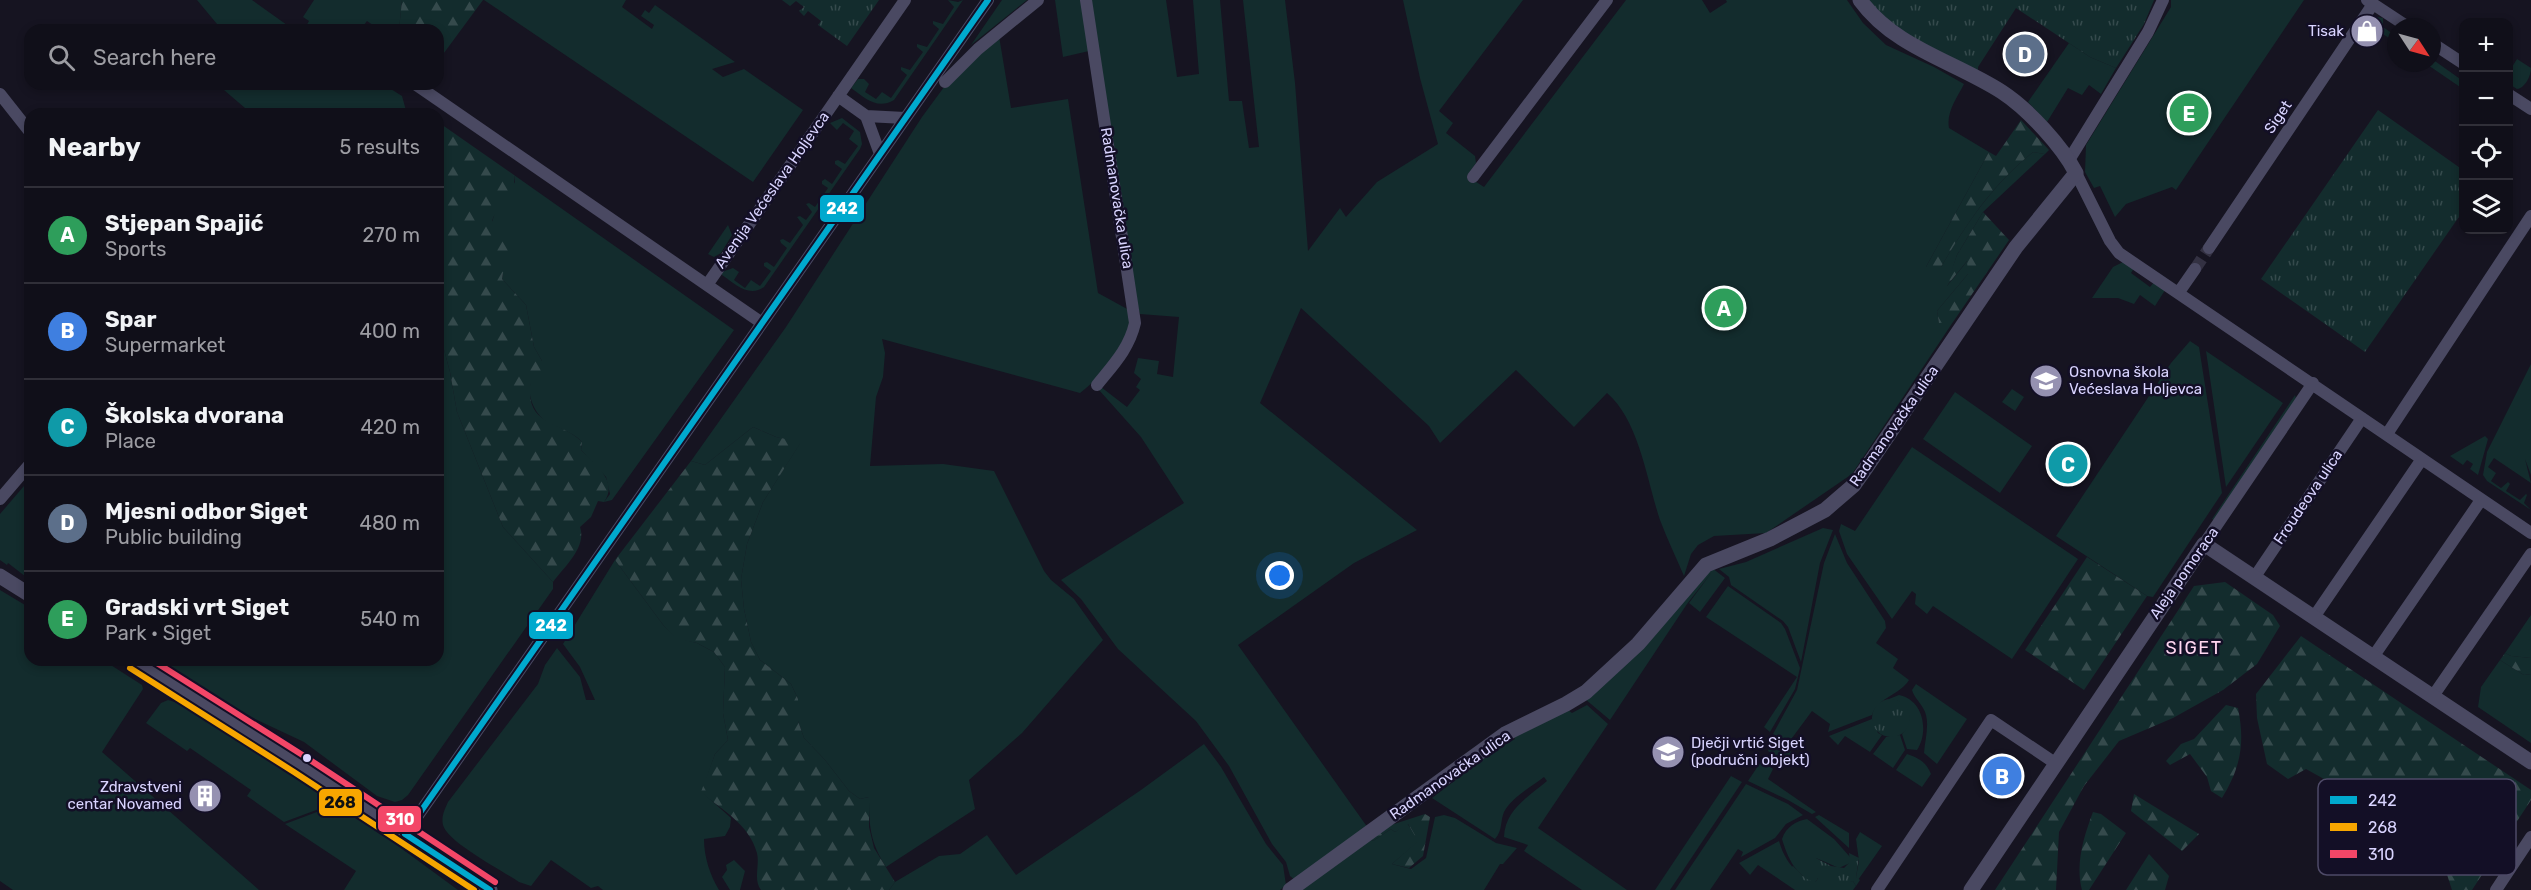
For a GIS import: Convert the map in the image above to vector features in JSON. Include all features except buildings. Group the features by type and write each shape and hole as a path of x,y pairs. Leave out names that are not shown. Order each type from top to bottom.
{"street":[{"name":"Avenija Većeslava Holjevca","path":"707,285 905,0"},
{"path":"405,834 988,0"},
{"path":"945,82 978,49 1038,0"},
{"name":"Radmanovačka ulica","path":"1086,0 1136,323 1124,353 1097,385"},
{"path":"1473,177 1607,0"},
{"path":"1860,0 1872,15 1908,44 2006,95 2056,142 2072,167 2110,241 2119,253 2179,291 2531,533"},
{"path":"2072,167 2148,32 2163,0"},
{"name":"Siget","path":"2209,248 2370,2 2394,18"},
{"path":"2441,49 2459,61"},
{"path":"424,90 762,323"},
{"path":"0,94 24,124"},
{"name":"Avenija Većeslava Holjevca","path":"837,96 866,116"},
{"path":"2513,97 2531,109"},
{"path":"880,154 866,116 905,118"},
{"name":"Radmanovačka ulica","path":"1290,890 1505,734 1566,705 1586,692 1638,644 1706,565 1802,524 1825,510 1849,490 2072,167"},
{"path":"2387,434 2531,216"},
{"path":"2179,291 2195,269"},
{"name":"Aleja pomoraca","path":"1971,890 2313,383"},
{"name":"Froudeova ulica","path":"2254,578 2362,417"},
{"path":"2314,617 2422,459"},
{"path":"0,499 24,471"},
{"path":"2373,657 2481,500"},
{"path":"2204,544 2531,762"},
{"path":"2433,696 2531,554"},
{"path":"0,576 24,591"},
{"path":"144,666 490,890"},
{"path":"1878,890 1991,720 2055,763"},
{"path":"2516,860 2531,837"},
{"path":"2496,890 2506,875"}],"green space":[{"path":"197,0 252,0 286,24 217,24"},
{"path":"314,0 402,0 400,24 371,24 367,21 365,24 307,24 309,21 303,17"},
{"path":"402,0 483,0 444,53 444,24 400,24"},
{"path":"484,0 626,0 622,7 652,29 654,25 641,16 645,10 649,13 655,5 735,62 712,69 723,77 744,69 803,110 753,182"},
{"path":"782,0 879,0 847,46 818,25 821,21 808,11 804,16 799,11 804,7 796,1 790,6"},
{"path":"948,0 958,2 963,0 894,100 882,104 871,102 851,88 858,79 864,79 869,84 865,92 876,99 882,92 891,98 907,75 901,67 910,70 923,52 917,44 927,47 939,29 933,21 943,24 954,7"},
{"path":"1002,0 1027,0 971,45"},
{"path":"1055,0 1081,0 1089,51 1063,57"},
{"path":"1090,0 1166,0 1177,77 1199,74 1193,0 1220,0 1229,101 1242,101 1249,148 1259,147 1243,0 1285,0 1295,83 1308,251 1340,208 1346,217 1377,182 1438,144 1420,78 1403,0 1523,0 1439,111 1453,123 1446,133 1475,156 1476,163 1467,176 1484,187 1626,0 1702,0 1710,13 1727,2 1726,0 1847,0 1863,23 1886,45 1964,84 1949,116 1949,128 1989,152 1926,267 1941,267 1981,205 2005,177 2033,152 2045,154 1983,212 1957,255 1947,286 1968,260 1968,274 1937,311 1939,322 1953,322 1852,474 1766,533 1714,536 1698,545 1691,554 1684,576 1660,520 1634,435 1618,405 1607,393 1574,427 1516,370 1440,443 1429,426 1301,308 1260,403 1417,530 1354,563 1238,645 1368,828 1295,880 1290,876 1286,862 1272,844 1229,766 1196,721 1118,649 1081,599 1061,580 1184,503 1141,437 1099,390 1101,387 1127,407 1140,390 1136,387 1141,379 1134,373 1138,358 1159,361 1157,374 1173,377 1179,317 1140,314"},
{"path":"1868,0 2154,0 2144,24 2116,68 2090,57 2016,8 1978,67 1978,71 1933,49 1893,25"},
{"path":"2171,0 2304,0 2176,190 2172,187 2126,204 2115,217 2100,186 2094,188 2085,172 2086,145 2171,7"},
{"path":"2371,16 2383,18 2383,27 2387,30 2387,37 2364,21"},
{"path":"999,36 1011,108 1068,99 1098,293 1129,310 1130,321 1127,333 1107,367 1080,393 882,339 885,353 883,377 876,397 870,466 943,464 994,471 1044,571 1051,580 1074,599 1103,640 1022,733 969,780 975,809 886,867 872,834 869,797 860,799 849,791 804,738 798,721 798,699 791,684 760,660 751,642 744,609 741,579 747,544 763,502 800,443 776,437 753,427 705,465 691,461 786,327 922,117 947,83"},
{"path":"2069,43 2090,57 2116,68 2101,94 2089,85 2082,95 2068,88 2047,122 2028,102"},
{"path":"2517,59 2531,68 2527,81 2517,89 2513,86 2513,66"},
{"path":"2441,65 2459,78 2459,86 2438,72 2441,72"},
{"path":"224,90 392,90 402,96 405,108 245,108"},
{"path":"2378,110 2459,167 2459,217 2365,352 2261,279"},
{"path":"842,118 860,132 862,144 860,149 764,287 753,291 737,286 722,275 722,272 733,268 739,272 734,280 745,288 751,280 760,286 771,271 764,266 764,263 767,262 774,267 787,248 780,240 783,239 790,243 803,225 797,217 800,216 806,220 812,212 806,204 809,203 815,207 828,188 822,184 822,181 825,179 832,184 842,169 835,164 835,161 838,160 845,164 858,146 849,139 854,131 843,123 837,130 830,123"},
{"path":"2021,120 2049,150 2045,154 2033,152 2018,165 1981,205 1941,267 1926,267 1989,152 1996,156"},
{"path":"444,126 514,175 513,190 492,221 506,234 512,244 514,264 503,273 502,279 526,305 534,347 542,361 545,373 541,379 531,383 530,397 533,407 546,420 582,442 581,450 603,474 609,487 604,502 598,501 591,517 580,527 580,542 577,549 553,582 503,527 457,412 444,350"},
{"path":"514,175 734,330 612,500 604,502 610,494 606,477 581,450 582,442 571,433 544,420 536,411 531,400 531,382 542,361 534,347 526,305 502,279 503,273 492,222 495,212 515,182"},
{"path":"1983,212 2009,240 1953,322 1939,323 1937,311 1968,274 1967,261 1945,288 1957,255"},
{"path":"728,225 732,235 721,253 714,257 708,254"},
{"path":"2123,262 2134,268 2131,273 2150,287 2155,281 2167,287 2155,306 2140,295 2134,304 2118,298 2092,298 2113,267"},
{"path":"2190,341 2199,347 2222,493 2153,597 2147,596 2056,536 2171,363"},
{"path":"444,350 457,412 503,527 553,582 553,589 408,795 402,800 395,802 377,796 304,742 251,717 167,666 444,666"},
{"path":"2206,351 2283,403 2226,487"},
{"path":"2531,364 2531,475 2525,459 2531,483 2494,458 2488,467 2496,473 2491,481 2501,488 2508,482 2510,484 2506,491 2520,500 2527,495 2524,503 2531,510 2487,481 2483,475 2487,452"},
{"path":"2012,389 2024,397 2015,411 2002,402"},
{"path":"1955,392 2032,446 2000,493 1923,439"},
{"path":"2295,395 2296,398 2215,521 2212,519"},
{"path":"753,427 776,437 801,442 763,502 747,544 741,579 751,642 760,660 791,684 798,699 798,721 804,738 849,791 860,799 869,797 869,827 874,848 895,882 889,890 761,890 757,882 757,853 748,834 742,826 701,792 715,754 728,740 723,713 725,667 714,652 697,643 677,639 664,626 615,560 691,461 705,465"},
{"path":"2485,436 2488,439 2478,475 2470,469 2473,464 2467,460 2463,465 2450,456"},
{"path":"1912,447 2078,559 2012,659 1933,606 1927,614 1915,604 1916,594 1912,591 1892,619 1847,554 1839,531 1841,524 1855,531"},
{"path":"24,486 24,575 0,560 0,514"},
{"path":"1823,528 1833,530 1820,563 1801,662 1788,627 1783,621 1731,585 1729,577 1719,569 1746,562"},
{"path":"1835,534 1847,563 1885,621 1886,628 1876,643 1898,659 1893,668 1909,680 1879,704 1872,715 1828,732 1830,724 1812,711 1792,738 1801,745 1797,750 1773,734 1797,690 1824,563"},
{"path":"2087,557 2147,596 2084,690 2025,650"},
{"path":"615,560 664,626 677,638 697,643 714,652 725,667 723,713 728,740 715,754 702,792 731,818 730,827 725,836 704,839 708,866 719,890 603,890 598,886 591,888 551,860 531,886 519,882 476,856 454,840 443,825 443,816 448,802 538,684 545,665 557,648 580,677 586,700 595,700 580,667 563,644"},
{"path":"1712,568 1725,578 1700,612 1689,603 1712,572 1687,604 1610,720 1585,699"},
{"path":"2225,582 2273,615 2280,626 2257,664 2223,690 2173,718 2119,741 2084,786 2059,832 2056,890 1995,890 2194,586"},
{"path":"1728,586 1781,623 1800,668 1795,689 1770,732 1764,727 1797,677 1706,617"},
{"path":"0,590 24,604 24,666 112,666 142,685 143,689 102,752 259,890 13,890 0,881"},
{"path":"2531,615 2531,658 2511,656 2505,653"},
{"path":"2301,636 2515,779 2324,779 2306,769 2288,779 2267,764 2257,718 2256,694"},
{"path":"2505,653 2511,656 2531,658 2531,674 2524,675 2500,660"},
{"path":"2500,660 2524,675 2531,674 2531,743 2478,707 2481,687"},
{"path":"1916,684 1967,719 1937,764 1924,753 1927,718 1912,690"},
{"path":"1899,695 1914,703 1922,718 1923,735 1917,750 1907,749 1902,734 1909,723 1906,707 1896,700 1889,699"},
{"path":"1891,699 1905,704 1910,718 1905,732 1891,737 1877,732 1872,718 1877,704"},
{"path":"168,700 182,704 335,803 284,822 247,796 251,790 190,748 187,751 146,723 161,703"},
{"path":"1587,705 1608,724 1538,828 1627,890 1582,890 1524,851 1528,845 1504,837 1508,819 1525,799 1547,781 1544,777 1507,807 1495,839 1432,798 1495,750 1515,739 1514,737 1568,710 1572,713"},
{"path":"2226,705 2238,708 2241,744 2234,776 2222,798 2211,791 2207,777 2190,754 2170,765 2166,761 2181,744 2194,739"},
{"path":"1872,719 1878,733 1882,735 1870,752 1845,736 1838,745 1829,736"},
{"path":"1900,735 1905,750 1893,768 1873,754 1886,737"},
{"path":"1772,740 1795,754 1788,759 1779,758 1768,751"},
{"path":"1204,744 1221,767 1266,844 1283,865 1286,885 1280,890 889,890 895,882 939,856 960,854 987,835 1016,875"},
{"path":"1907,754 1922,761 1931,774 1922,787 1896,770"},
{"path":"1762,760 1773,769 1768,779 1816,812 1812,814 1748,781"},
{"path":"1731,776 1742,782 1670,890 1655,890"},
{"path":"2516,780 2531,790 2531,800 2516,823"},
{"path":"1746,784 1788,804 1803,815 1786,824 1775,838 1741,857 1743,852 1738,849 1710,890 1675,890"},
{"path":"2134,794 2199,834 2182,851 2131,811"},
{"path":"338,804 458,890 344,890 356,871 285,824"},
{"path":"2093,812 2101,814 2126,833 2089,890 2082,890 2080,860"},
{"path":"1425,814 1430,817 1423,856 1409,868 1392,864 1418,841 1408,824 1395,832 1391,829 1373,841 1371,839 1388,826"},
{"path":"1444,815 1455,818 1496,843 1517,848 1503,864 1500,864 1484,890 1300,890 1370,839 1373,841 1391,829 1395,832 1407,823 1419,841 1392,864 1411,869 1426,858 1435,817"},
{"path":"1819,815 1849,833 1849,848 1815,817"},
{"path":"1807,819 1834,839 1850,857 1850,863 1839,868 1816,858 1818,878 1815,883 1802,875 1793,865 1782,839 1792,825"},
{"path":"1860,832 1882,846 1858,880 1856,877 1859,861 1856,839"},
{"path":"1779,841 1789,863 1806,878 1827,883 1853,881 1856,886 1853,890 1795,890 1758,865 1750,875 1739,863"},
{"path":"1849,853 1859,858 1856,877 1860,880 1856,886 1853,881 1836,886 1811,884 1796,875 1790,868 1793,866 1805,878 1815,883 1818,878 1807,872 1816,858 1831,866 1844,868 1850,862"},
{"path":"2149,854 2169,876 2165,890 2126,890"},
{"path":"734,860 745,871 740,890 730,890 722,877 727,870 726,865"},
{"path":"2447,875 2482,875 2472,890 2452,890"}],"tunnel":[{"path":"2195,269 2209,248"}],"transit line":[{"name":"242","path":"405,834 988,0"},
{"name":"310","path":"162,666 304,756 495,882"},
{"name":"268","path":"130,668 474,890"},
{"name":"242","path":"405,834 490,890"}],"place":[{"name":"Tisak","path":"2367,31"},
{"name":"Mjesni odbor Siget","path":"2025,54"},
{"name":"Gradski vrt Siget","path":"2189,113"},
{"name":"Stjepan Spajić","path":"1724,308"},
{"name":"Osnovna škola Većeslava Holjevca","path":"2046,381"},
{"name":"Školska dvorana","path":"2068,464"},
{"name":"Dječji vrtić Siget (područni objekt)","path":"1668,752"},
{"name":"Spar","path":"2002,776"},
{"name":"Zdravstveni centar Novamed","path":"205,796"}],"district":[{"name":"SIGET","path":"2194,648"}]}
